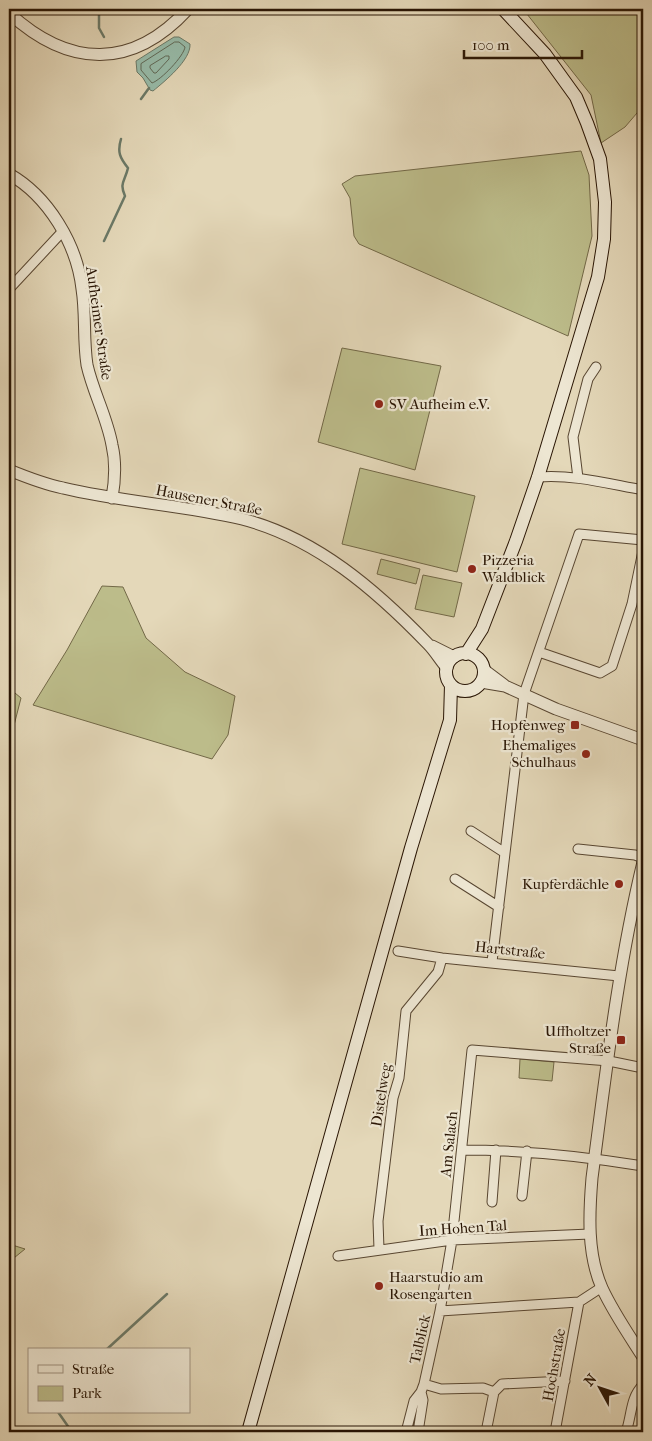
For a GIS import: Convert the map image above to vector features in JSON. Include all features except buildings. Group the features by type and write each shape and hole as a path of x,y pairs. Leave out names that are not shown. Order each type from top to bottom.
{"main road":[{"path":"450,720 469,691 477,687 481,671 482,629 538,477 598,277 604,239 604,202 600,159 587,123 576,98 545,54 503,9"},
{"path":"469,691 459,690 451,685 446,677 456,659 482,629"},
{"path":"456,659 481,671"},
{"path":"248,1432 412,848 450,720 451,685"}],"street":[{"path":"9,14 43,40 52,44 70,51 106,55 129,51 147,42 176,21 188,9"},
{"name":"Aufheimer Straße","path":"9,174 37,196 49,209 68,239 79,269 87,364 93,389 112,446 114,480 112,498"},
{"path":"9,290 63,231"},
{"path":"578,478 572,437 588,380 596,367"},
{"name":"Hausener Straße","path":"9,470 61,488 112,498 178,507 271,528 340,566 386,602 428,644 456,659"},
{"path":"538,477 578,478 643,490"},
{"path":"492,962 524,694 579,534 643,540"},
{"path":"538,652 600,672 612,666 632,604 643,551"},
{"path":"481,671 505,686 556,709 643,740"},
{"path":"471,831 505,853"},
{"path":"578,849 643,858"},
{"path":"643,862 629,923 620,976 590,1196 590,1234 594,1264 602,1287 643,1357"},
{"path":"455,879 499,907"},
{"name":"Hartstraße","path":"398,951 442,958 620,976"},
{"name":"Distelweg","path":"379,1249 378,1221 393,1098 399,1078 406,1011 438,972 442,958"},
{"name":"Am Salach","path":"452,1240 472,1050 609,1061"},
{"path":"609,1061 643,1068"},
{"path":"462,1150 496,1150 595,1158 643,1166"},
{"path":"492,1202 496,1150"},
{"path":"522,1196 527,1152"},
{"name":"Im Hohen Tal","path":"338,1256 452,1240 590,1234"},
{"name":"Talblick","path":"418,1432 423,1400 422,1388 440,1311 452,1240"},
{"path":"440,1311 579,1302 602,1287"},
{"name":"Hochstraße","path":"555,1432 579,1302"},
{"path":"486,1432 494,1392 502,1384 565,1381"},
{"path":"626,1432 633,1398 643,1385"},
{"name":"Talblick","path":"422,1388 483,1388 494,1392"},
{"name":"Talblick","path":"406,1432 414,1401 422,1388"}],"green space":[{"path":"523,9 643,9 643,106 625,127 601,143 591,95"},
{"path":"581,151 589,175 592,236 568,336 359,244 354,236 350,198 342,184 355,176"},
{"name":"SV Aufheim e.V.","path":"342,348 441,366 415,470 318,442"},
{"path":"360,468 475,496 457,572 342,544"},
{"path":"381,559 420,569 416,584 377,574"},
{"path":"423,575 462,583 454,617 415,609"},
{"path":"102,586 123,587 146,638 185,672 235,696 228,735 212,759 33,705 67,650"},
{"path":"9,688 21,698 9,745"},
{"path":"520,1059 554,1062 552,1081 519,1078"},
{"path":"9,1244 25,1249 9,1262"}],"water":[{"path":"174,37 179,37 190,44 186,57 170,76 153,91 150,90 137,72 136,61"}],"waterway":[{"path":"99,9 99,28 104,37"},
{"path":"141,99 149,88"},
{"path":"104,241 125,196 123,185 128,168 120,155 121,139"},
{"path":"108,1348 167,1294"},
{"path":"59,1414 72,1432"}],"place":[{"name":"SV Aufheim e.V.","path":"379,404"},
{"name":"Pizzeria Waldblick","path":"472,569"},
{"name":"Hopfenweg","path":"575,725"},
{"name":"Ehemaliges Schulhaus","path":"586,754"},
{"name":"Kupferdächle","path":"619,884"},
{"name":"Uffholtzer Straße","path":"621,1040"},
{"name":"Haarstudio am Rosengarten","path":"379,1286"}]}
